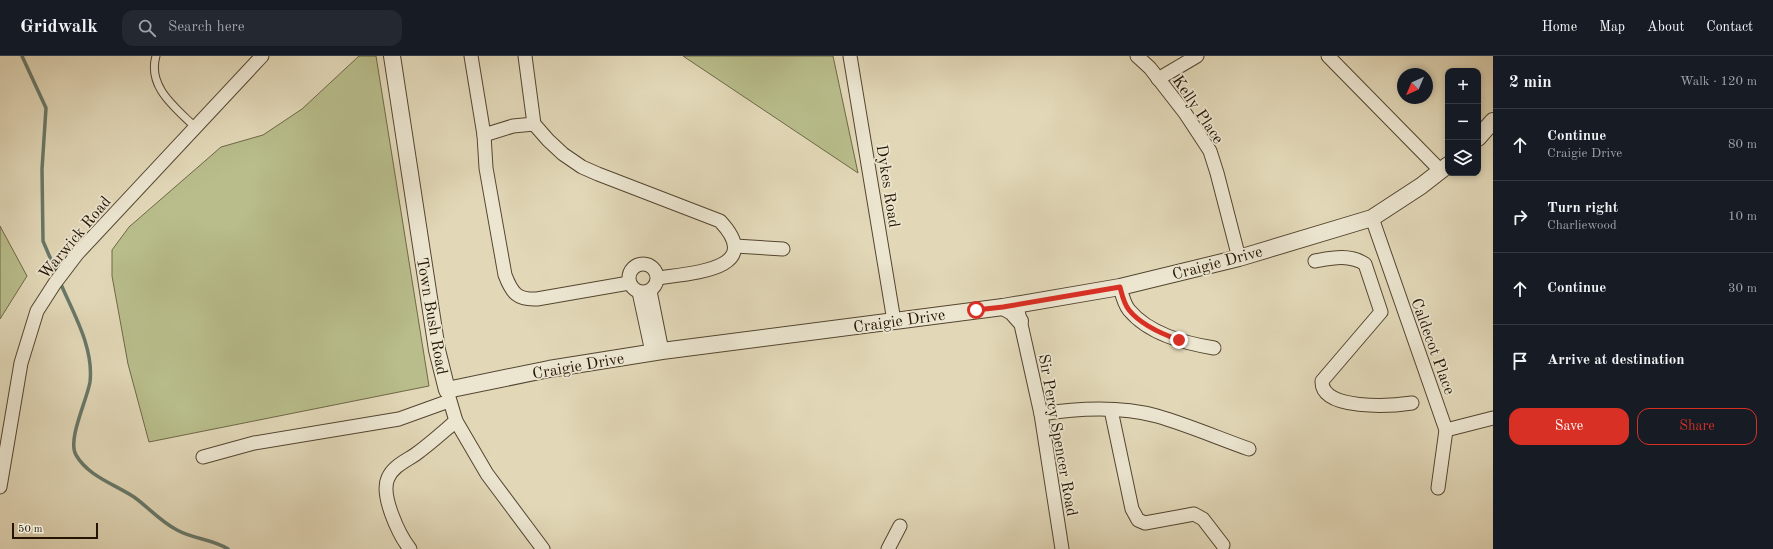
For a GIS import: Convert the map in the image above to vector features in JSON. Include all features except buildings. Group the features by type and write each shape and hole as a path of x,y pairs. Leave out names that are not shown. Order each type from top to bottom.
{"street":[{"name":"Warwick Road","path":"0,487 21,364 37,311 55,283 77,254 262,56"},
{"name":"Town Bush Road","path":"392,56 438,350 448,396 456,421 488,474 541,548"},
{"path":"471,56 484,135 486,168 505,275 510,287 518,296 527,299 537,299 629,283"},
{"path":"526,56 534,124 558,149 582,167 720,221 730,231 735,246 732,256 723,265 714,269 658,278"},
{"name":"Dykes Road","path":"850,56 894,321"},
{"name":"Kelly Place","path":"1137,56 1150,68 1185,113 1210,151 1239,258"},
{"path":"1158,79 1197,56"},
{"path":"1328,56 1444,168"},
{"path":"1481,135 1493,121"},
{"path":"484,135 513,126 534,124"},
{"name":"Craigie Drive","path":"448,396 549,369 657,352 1010,306 1120,287 1239,258 1372,218 1421,186 1444,168"},
{"name":"Caldecot Place","path":"1372,218 1400,304 1446,430 1438,488"},
{"path":"735,246 783,249"},
{"path":"1315,261 1338,257 1360,261 1365,264 1381,312"},
{"path":"642,264 651,266 655,270 658,278 654,288 645,292 634,289 629,283 631,271 637,265 642,264"},
{"path":"1120,287 1123,298 1129,310 1150,327 1167,336 1214,348"},
{"path":"645,292 657,352"},
{"path":"1400,304 1381,312 1322,381 1322,386 1329,396 1347,402 1392,406 1412,403"},
{"path":"1010,306 1012,312 1020,321"},
{"name":"Sir Percy Spencer Road","path":"1020,321 1041,414 1062,549"},
{"path":"203,457 254,443 399,419 448,396"},
{"path":"1041,414 1100,409 1139,412 1156,416 1249,449"},
{"path":"1111,410 1132,509 1138,520 1145,523 1194,514 1203,519 1223,545"},
{"path":"1446,430 1493,418"},
{"path":"410,549 397,527 389,503 386,484 388,476 396,467 416,454 456,421"},
{"path":"888,549 900,526"}],"lane":[{"path":"156,56 154,68 161,91 166,99 195,127"}],"green space":[{"path":"359,56 376,56 429,386 149,442 128,364 112,276 112,250 129,227 221,147 263,135 302,109"},
{"path":"683,56 833,56 858,173"},
{"path":"0,226 27,276 0,319"}],"waterway":[{"path":"22,56 46,108 42,169 43,241 57,274"},
{"path":"60,282 81,330 89,356 90,382 78,420 74,440 76,455 87,469 134,497 171,527 183,533 216,543 228,549"}],"route":[{"path":"976,310 1003,307 1120,287 1123,298 1129,310 1140,320 1167,336 1179,340"}]}
